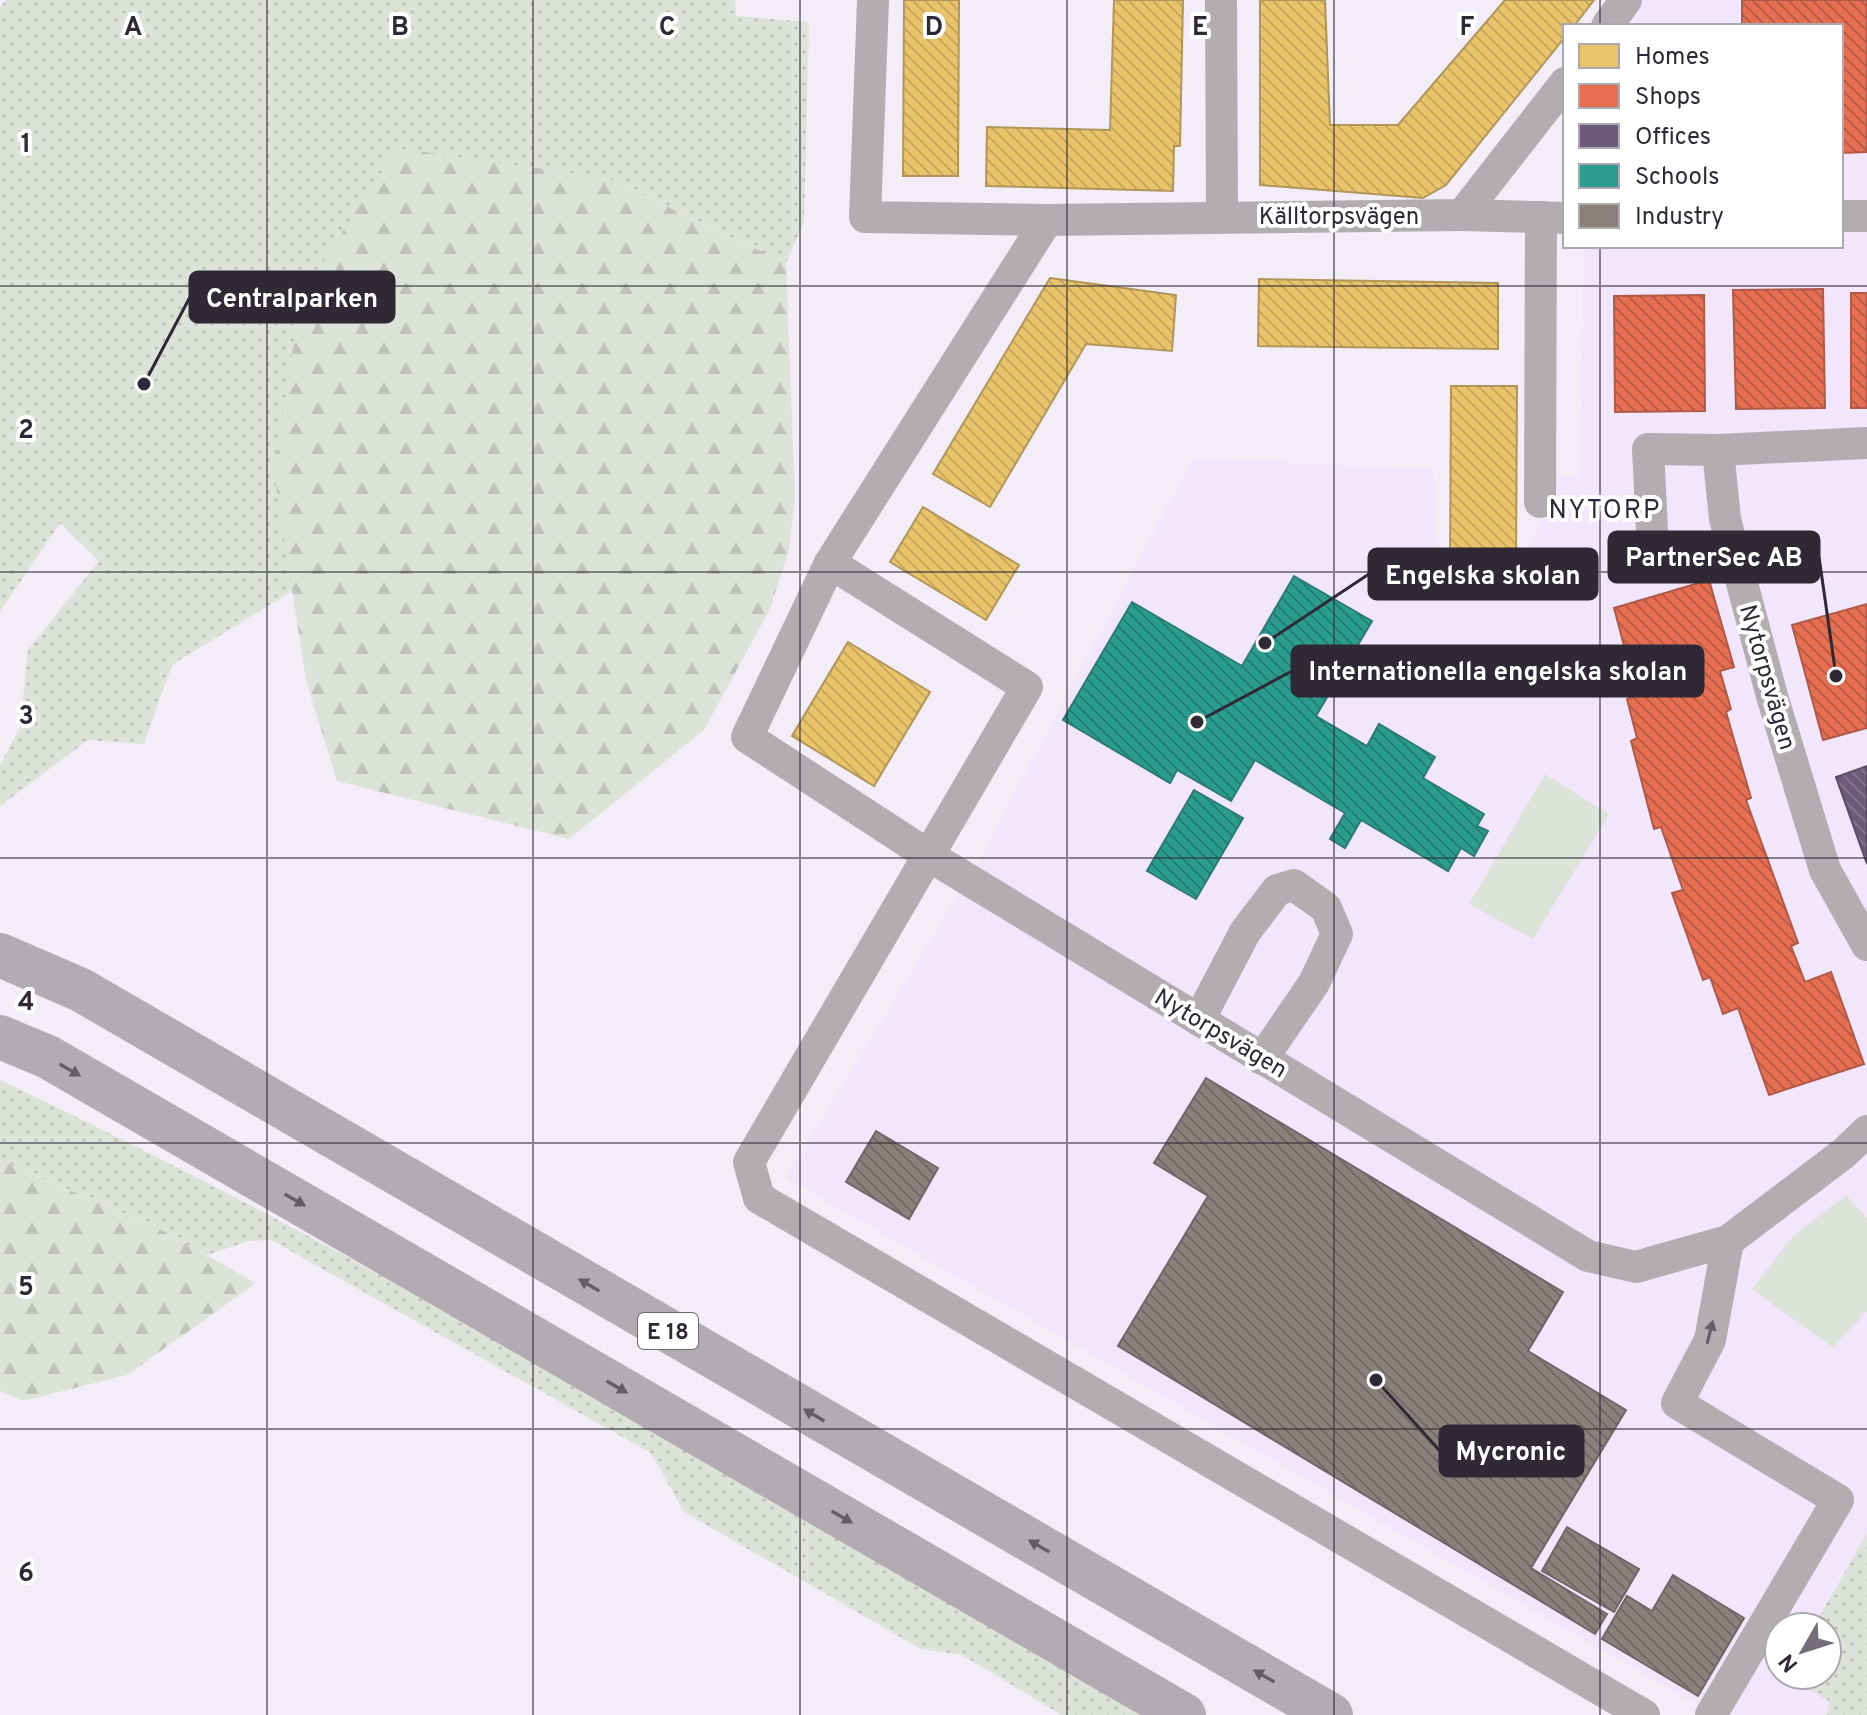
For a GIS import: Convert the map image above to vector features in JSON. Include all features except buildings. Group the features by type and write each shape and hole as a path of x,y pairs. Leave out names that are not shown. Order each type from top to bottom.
{"highway":[{"name":"E 18","path":"0,955 95,998 1331,1715"},
{"path":"0,1037 48,1057 1184,1715"}],"street":[{"name":"Källtorpsvägen","path":"873,0 865,217 1047,220 1462,215 1553,218"},
{"path":"1221,1 1222,216"},
{"path":"1462,215 1563,86"},
{"path":"1843,216 1867,216"},
{"path":"1540,502 1553,218"},
{"path":"1047,220 830,563 1027,687 931,857 749,1162 759,1198 1644,1715"},
{"path":"1653,550 1648,449 1718,450 1867,443"},
{"name":"Nytorpsvägen","path":"1718,450 1725,519 1776,711 1825,870 1867,945"},
{"name":"Nytorpsvägen","path":"830,563 747,737 931,857 1588,1256 1636,1267 1728,1241 1859,1150"},
{"path":"1199,1020 1245,932 1277,890 1294,885 1326,908 1337,934 1314,983 1262,1059"},
{"path":"1711,1715 1838,1500 1677,1403 1710,1340 1728,1241"}],"shaded area":[{"path":"1623,0 1867,0 1867,1533 1821,1611 1763,1611 1763,1691 1814,1691 1829,1701 1826,1715 1714,1715 786,1178 977,864 1193,458 1433,470 1438,584 1518,582 1556,477 1580,477 1584,248 1843,248 1843,24 1607,24"}],"green space":[{"path":"6,0 735,0 736,16 809,22 804,222 786,263 607,178 275,472 294,590 172,665 144,744 88,740 0,806 0,765 20,727 28,650 99,561 60,523 0,612 0,7"},
{"path":"397,148 607,178 786,263 795,497 789,550 770,609 704,730 569,839 337,781 306,680 274,472 301,296"},
{"path":"1545,774 1609,814 1533,939 1469,904"},
{"path":"0,1080 292,1227 436,1306 1145,1715 1062,1715 962,1655 921,1649 684,1512 651,1453 271,1240 249,1241 207,1255 153,1225 0,1161"},
{"path":"0,1161 153,1225 256,1283 127,1375 23,1401 0,1391"},
{"path":"1846,1195 1867,1218 1867,1311 1833,1348 1752,1289 1793,1236"},
{"path":"1867,1533 1867,1715 1826,1715 1829,1701 1811,1691 1843,1691 1843,1611 1822,1611"}],"place":[{"name":"Centralparken","path":"144,384"},
{"name":"Engelska skolan","path":"1265,643"},
{"name":"PartnerSec AB","path":"1836,676"},
{"name":"Internationella engelska skolan","path":"1197,722"},
{"name":"Mycronic","path":"1376,1380"}],"district":[{"name":"NYTORP","path":"1605,509"}]}
